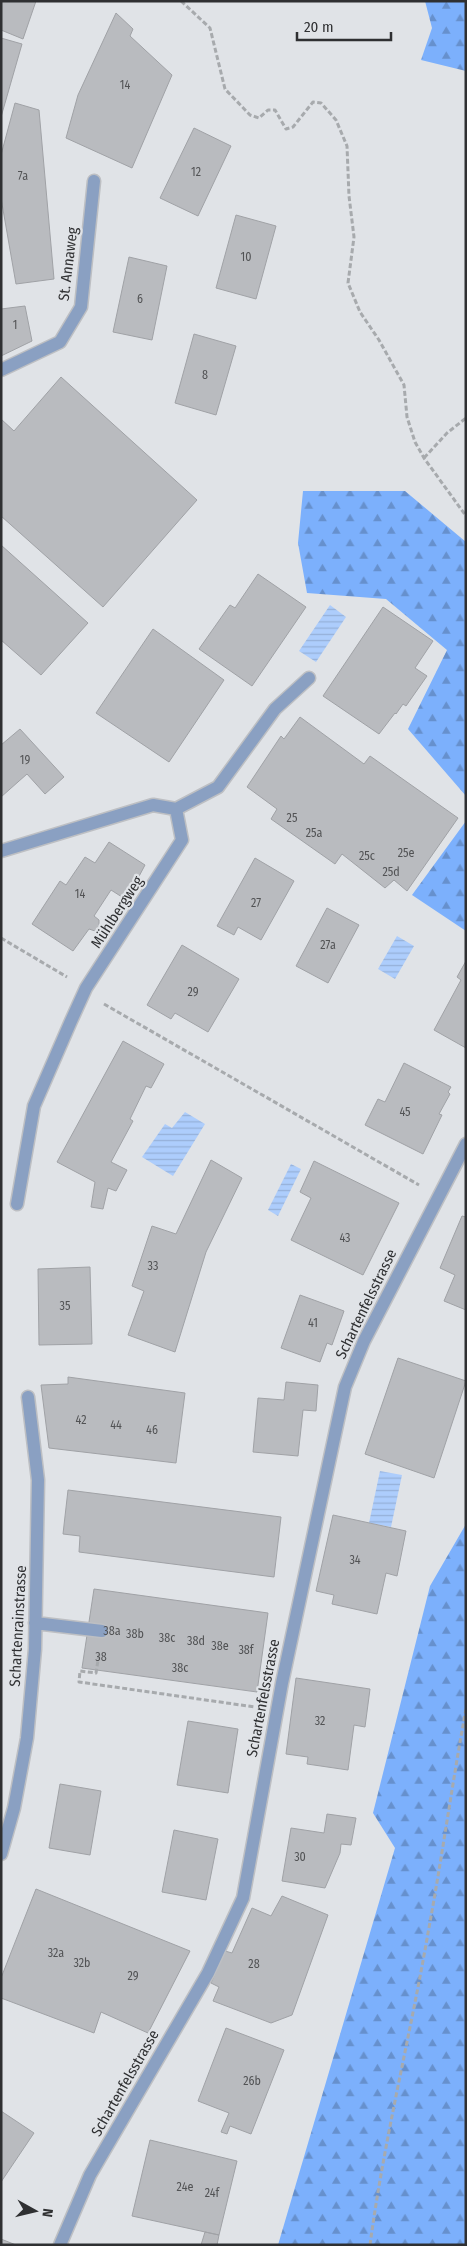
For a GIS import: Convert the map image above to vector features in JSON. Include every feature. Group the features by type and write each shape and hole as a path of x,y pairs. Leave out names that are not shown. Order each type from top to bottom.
{"street":[{"name":"St. Annaweg","path":"1,370 60,342 81,307 94,181"},
{"path":"1,851 153,805 176,809 218,787 276,709 309,678"},
{"name":"Mühlbergweg","path":"17,1204 34,1106 86,988 182,840 176,809"},
{"name":"Schartenfelsstrasse","path":"60,2245 90,2176 208,1973 243,1898 282,1683 345,1387 364,1342 466,1144"},
{"name":"Schartenrainstrasse","path":"1,1854 14,1808 27,1738 35,1623 38,1480 28,1397"},
{"path":"35,1623 102,1631"}],"path":[{"path":"181,1 210,28 225,89 250,115 259,118 268,110 275,110 286,129 293,127 313,102 321,104 336,120 347,146 349,196 354,238 348,283 360,312 379,340 404,385 407,417 424,458 466,516"},
{"path":"424,458 447,433 466,418"},
{"path":"1,938 86,988"},
{"path":"97,1009 101,1002 438,1197"},
{"path":"102,1631 96,1673 80,1671 79,1682 261,1708"},
{"path":"370,2245 378,2192 428,1935 450,1792 466,1709"}],"green space":[{"path":"425,1 466,1 466,71 421,60 432,28"},
{"path":"303,491 405,491 466,542 466,796 408,729 447,650 386,599 307,593 298,543"},
{"path":"466,821 466,931 412,895"},
{"path":"466,1524 466,2245 278,2245 395,1848 373,1813 430,1586"}],"shaded area":[{"path":"330,605 346,617 316,662 299,651"},
{"path":"397,936 414,946 395,979 378,969"},
{"path":"185,1112 205,1124 173,1176 142,1157 165,1124 172,1128"},
{"path":"291,1164 301,1169 278,1216 268,1210"},
{"path":"380,1471 402,1475 391,1527 369,1523"}],"building":[{"path":"1,1 36,1 23,39 1,30"},
{"path":"116,13 133,29 130,36 172,75 132,168 66,138 78,95"},
{"path":"1,38 22,44 1,117"},
{"path":"15,103 39,110 54,279 16,284 1,198 1,155"},
{"path":"194,128 231,146 198,216 160,198"},
{"path":"236,215 276,226 256,299 216,288"},
{"path":"129,257 167,266 152,340 113,332"},
{"path":"25,306 32,341 1,356 1,309"},
{"path":"194,334 236,346 216,415 175,403"},
{"path":"61,377 197,500 103,607 1,516 1,419 14,431"},
{"path":"1,545 88,623 41,675 1,640"},
{"path":"258,574 306,607 252,686 199,649 230,605 235,608"},
{"path":"383,607 433,641 415,668 427,676 406,706 403,704 379,734 323,696"},
{"path":"153,629 224,680 169,762 96,713"},
{"path":"300,717 364,764 370,756 458,818 407,891 394,880 385,888 342,854 335,864 271,819 277,809 247,787 281,736 284,739"},
{"path":"20,729 64,777 45,794 27,774 1,797 1,745"},
{"path":"109,842 145,865 136,882 122,897 111,890 94,916 99,920 99,927 95,931 89,929 73,951 32,924 60,881 66,885 85,857 95,863"},
{"path":"255,858 294,881 261,940 238,927 234,935 217,926"},
{"path":"327,908 359,925 328,983 296,966"},
{"path":"182,945 239,979 208,1032 175,1013 171,1019 147,1005"},
{"path":"466,961 466,1048 434,1030 461,980 457,977"},
{"path":"123,1041 164,1064 151,1088 146,1086 130,1119 133,1121 111,1162 127,1170 116,1191 108,1188 103,1209 91,1207 95,1182 57,1162"},
{"path":"404,1063 451,1087 448,1092 450,1094 439,1114 442,1115 423,1154 365,1125 378,1099 385,1102"},
{"path":"211,1160 242,1178 206,1252 175,1352 128,1335 144,1291 132,1286 152,1226 176,1234"},
{"path":"314,1161 399,1203 363,1275 291,1240 311,1198 300,1192"},
{"path":"462,1216 466,1217 466,1310 444,1301 455,1275 440,1268"},
{"path":"90,1267 92,1344 39,1345 38,1269"},
{"path":"300,1295 344,1311 332,1345 327,1343 320,1362 281,1348"},
{"path":"398,1358 466,1381 434,1478 365,1454"},
{"path":"68,1377 185,1393 176,1463 49,1448 41,1385 68,1384"},
{"path":"286,1382 318,1385 316,1411 303,1410 298,1456 253,1452 258,1398 284,1400"},
{"path":"68,1490 281,1517 274,1577 79,1552 80,1536 63,1534"},
{"path":"333,1515 406,1531 397,1576 386,1573 377,1614 332,1604 334,1595 316,1591"},
{"path":"94,1589 268,1613 257,1692 82,1668"},
{"path":"296,1678 370,1689 365,1727 354,1725 348,1770 307,1764 308,1757 286,1754"},
{"path":"188,1721 238,1729 228,1793 177,1785"},
{"path":"60,1784 101,1791 90,1855 49,1848"},
{"path":"327,1814 356,1818 351,1845 341,1844 340,1853 325,1888 282,1881 291,1828 324,1833"},
{"path":"174,1830 218,1839 206,1900 162,1892"},
{"path":"36,1889 190,1951 148,2033 101,2012 94,2033 1,1998 1,1978"},
{"path":"282,1896 328,1915 292,2015 271,2023 213,2001 219,1987 211,1983 225,1951 232,1953 252,1908 271,1916"},
{"path":"226,2028 284,2050 251,2134 230,2126 227,2134 221,2132 229,2113 198,2101"},
{"path":"1,2111 34,2133 1,2182"},
{"path":"150,2140 237,2161 219,2235 132,2216"},
{"path":"205,2232 219,2235 217,2245 201,2245"},
{"path":"1,2239 16,2245 1,2245"}]}
